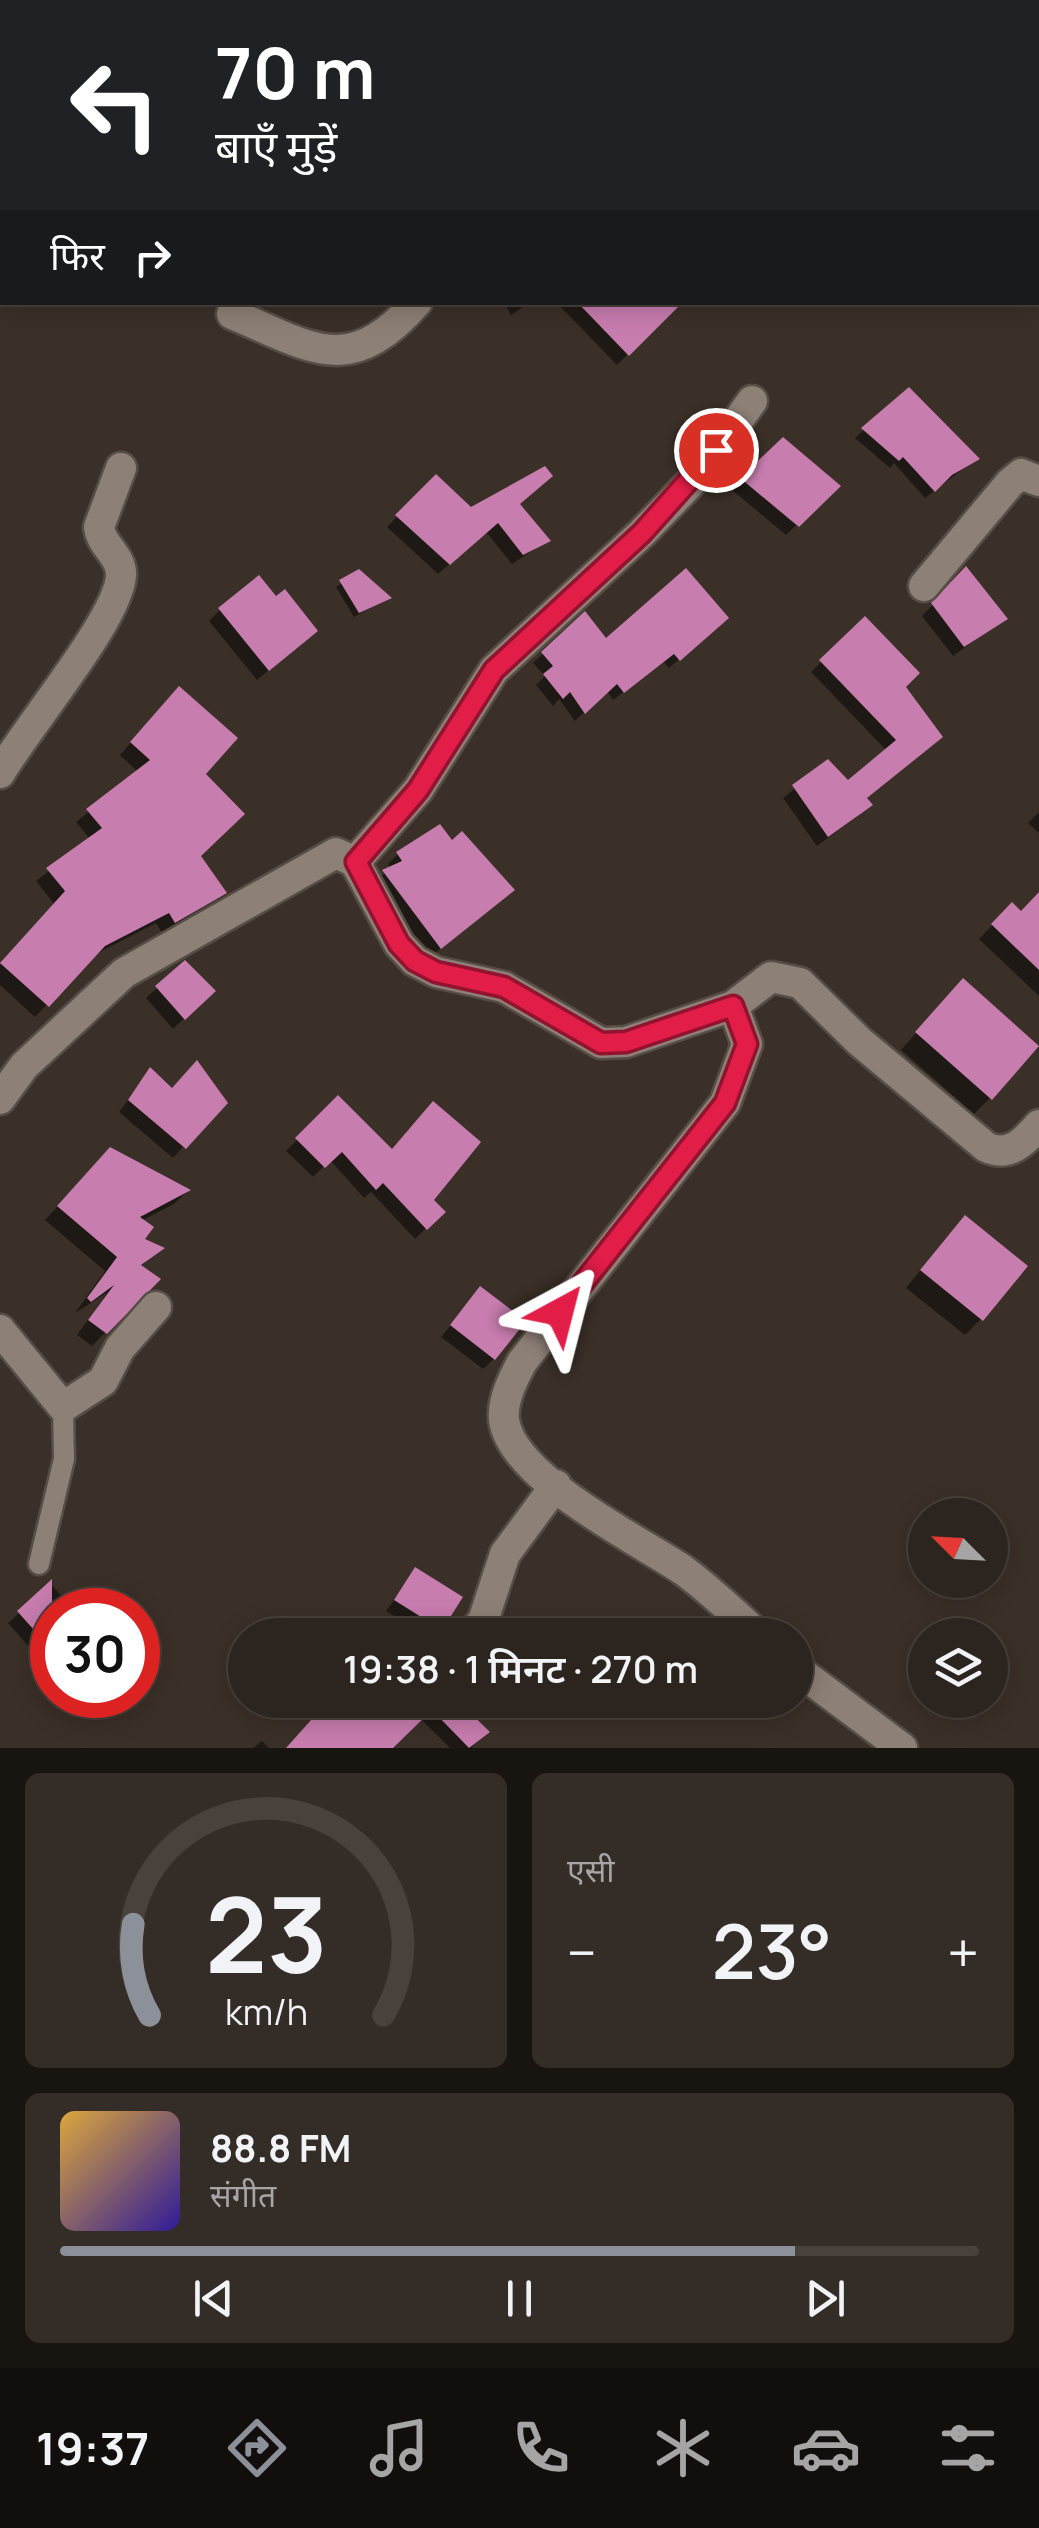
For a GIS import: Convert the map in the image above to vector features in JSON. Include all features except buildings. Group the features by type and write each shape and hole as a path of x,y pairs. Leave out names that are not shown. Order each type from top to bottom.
{"street":[{"path":"232,314 309,346 337,352 368,346 414,305"},
{"path":"356,862 418,790 494,670 642,533 699,474 752,401"},
{"path":"0,773 23,732 97,635 120,590 121,568 99,527 120,468"},
{"path":"924,586 1010,483 1020,474 1039,481"},
{"path":"0,1100 24,1066 124,974 336,853 356,862 399,944 415,961 436,972 504,987 601,1043 626,1042 733,1006 772,977 800,983 858,1040 986,1147 995,1151 1016,1148 1039,1126"},
{"path":"733,1006 747,1044 725,1103 522,1362 506,1397 508,1433 522,1456 556,1485 686,1572 739,1618"},
{"path":"0,1330 63,1408 102,1381 120,1348 156,1307"},
{"path":"485,1618 504,1554 556,1485"},
{"path":"813,1681 902,1748"}],"lane":[{"path":"40,1564 64,1459 63,1408"}],"route":[{"path":"560,1312 725,1103 738,1077 747,1044 733,1006 626,1042 601,1043 504,987 436,972 415,961 399,944 356,862 418,790 494,670 642,533 699,474 716,450"}]}
